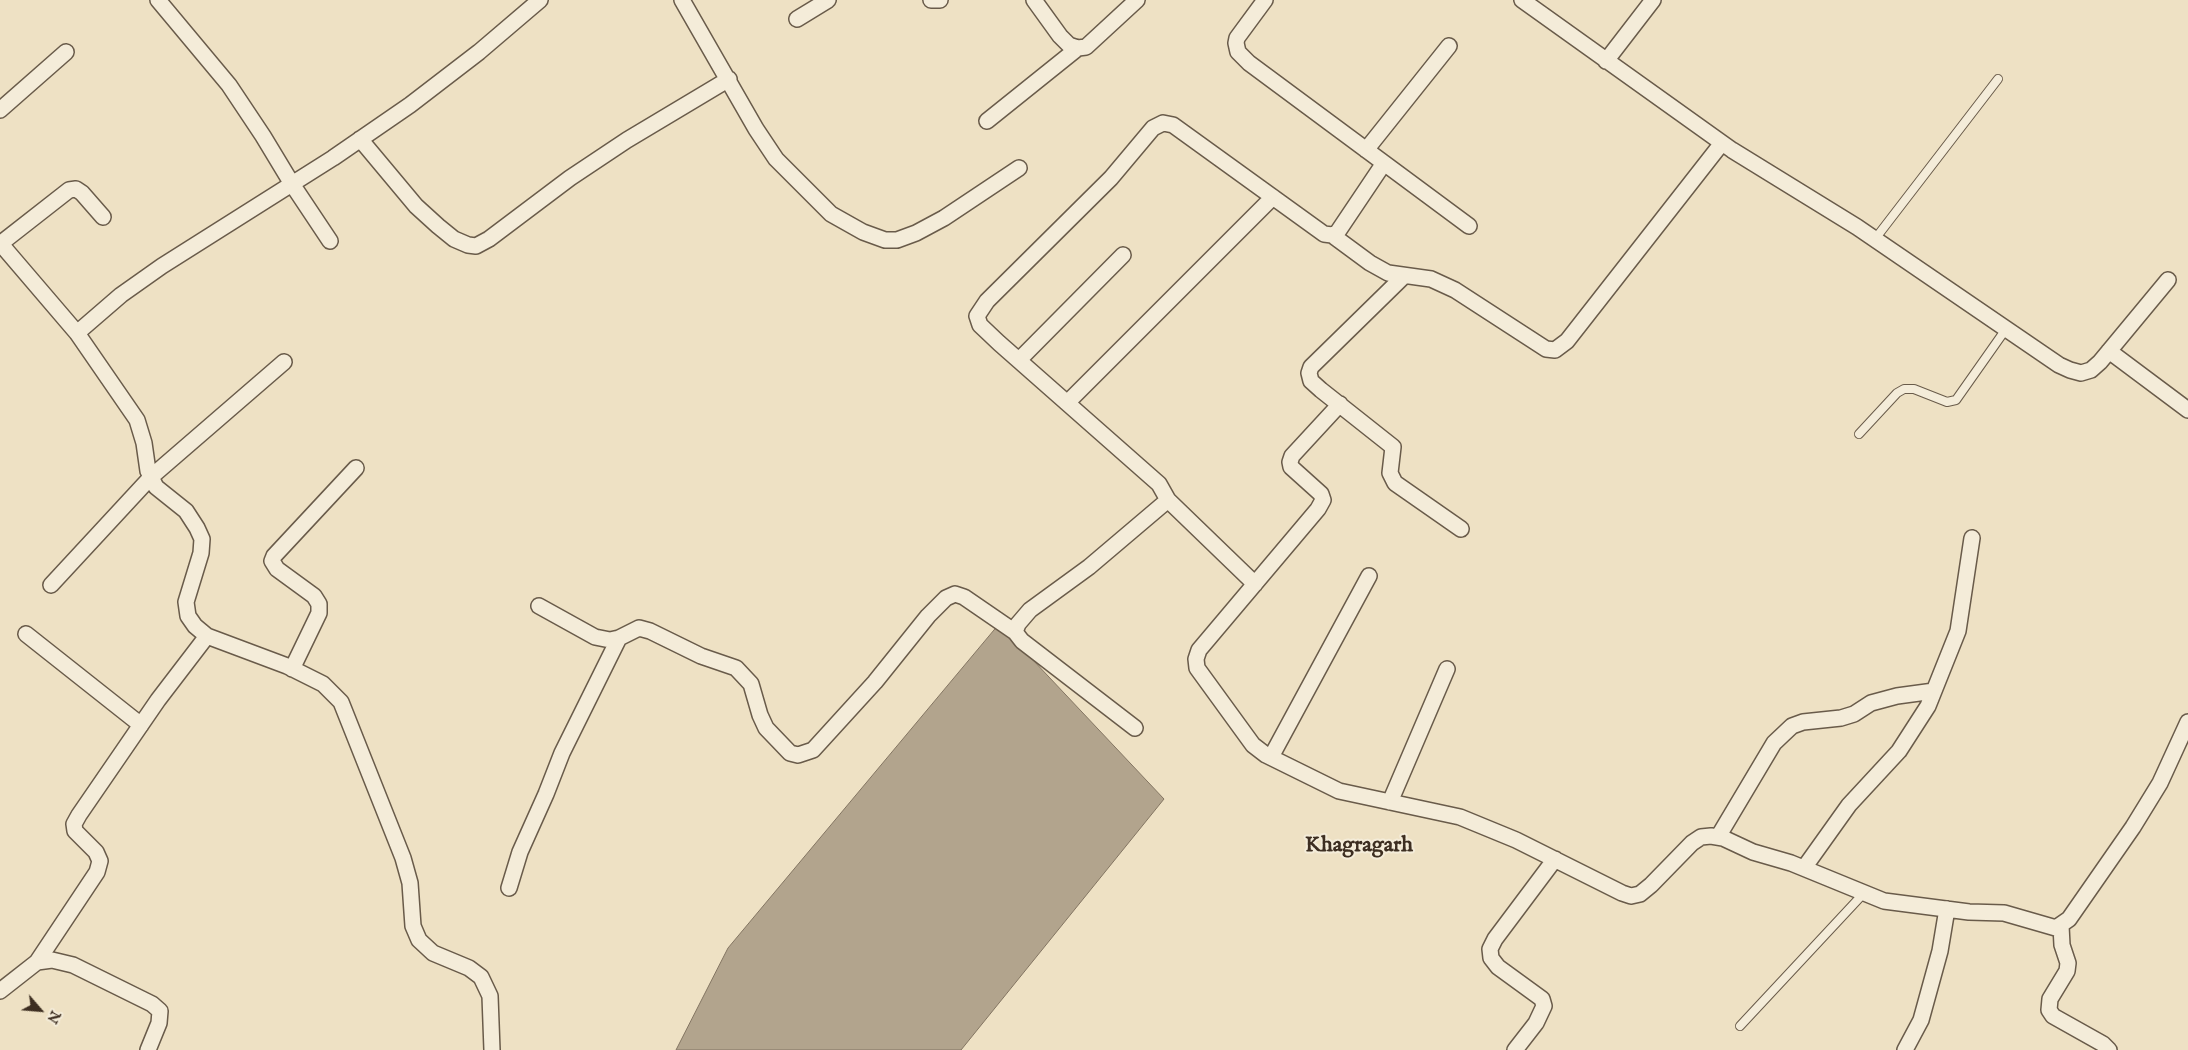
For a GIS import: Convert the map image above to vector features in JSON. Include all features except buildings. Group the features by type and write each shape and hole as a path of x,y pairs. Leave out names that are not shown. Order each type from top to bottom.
{"street":[{"path":"158,0 229,85 264,136 292,184 330,241"},
{"path":"77,333 121,295 162,266 292,184 410,105 479,52 540,0"},
{"path":"682,0 729,79 756,130 776,159 801,186 832,214 863,232 885,240 897,240 916,233 944,218 1019,168"},
{"path":"798,19 828,0"},
{"path":"931,0 940,0"},
{"path":"1034,0 1060,36 1069,45 1078,48 1086,47 1137,0"},
{"path":"1265,0 1237,38 1238,52 1249,63 1469,226"},
{"path":"1522,0 1722,144 1875,239 2059,365 2081,374 2091,370 2168,280"},
{"path":"1606,61 1653,0"},
{"path":"1366,150 1449,46"},
{"path":"987,121 1078,48"},
{"path":"0,110 66,52"},
{"path":"360,139 416,206 454,240 476,246 489,239 570,178 610,151 729,79"},
{"path":"1255,584 1168,500 1154,478 980,325 976,316 987,301 1111,178 1153,128 1163,123 1174,125 1324,234 1332,235 1370,263 1388,272 1431,279 1455,290 1546,349 1555,350 1567,341 1722,144"},
{"path":"1332,235 1337,233 1384,163"},
{"path":"102,217 82,193 76,189 69,190 0,244 77,333 137,420 150,477 156,487 186,511 197,528 202,539 201,553 186,602 188,616 195,626 207,636 292,669 322,684 340,702 404,858 410,883 413,926 419,940 433,953 469,968 481,977 490,996 492,1050"},
{"path":"1068,402 1273,197"},
{"path":"1019,360 1124,256"},
{"path":"1404,276 1310,367 1309,373 1311,381 1393,447 1390,474 1395,483 1461,530"},
{"path":"2109,351 2188,410"},
{"path":"51,586 150,477 284,362"},
{"path":"1340,404 1292,456 1290,462 1291,467 1321,494 1322,500 1318,509 1199,650 1196,660 1198,668 1253,745 1271,757 1339,792 1460,816 1516,840 1631,896 1640,894 1651,885 1692,843 1701,838 1718,837 1753,852 1804,868 1884,901 1947,909 2004,913 2021,916 2056,928 2069,919 2160,783 2188,722"},
{"path":"292,669 319,613 319,604 314,596 277,569 272,561 274,556 356,468"},
{"path":"1015,632 1018,624 1030,610 1089,567 1168,500"},
{"path":"1804,868 1849,806 1899,751 1928,706 1958,631 1972,538"},
{"path":"1271,757 1368,576"},
{"path":"539,606 595,637 610,640 619,638 639,628 650,630 701,656 736,668 752,684 760,715 766,728 790,753 798,755 813,750 875,682 928,616 946,598 955,594 964,597 1015,632 1022,641 1135,728"},
{"path":"26,634 141,725"},
{"path":"0,991 37,962 97,872 100,861 96,852 75,831 74,824 141,725 207,636"},
{"path":"509,888 520,852 562,753 619,638"},
{"path":"1390,802 1447,669"},
{"path":"1718,837 1774,744 1792,726 1803,722 1841,718 1854,714 1871,703 1897,696 1934,691"},
{"path":"1514,1050 1539,1018 1544,1006 1542,999 1498,966 1491,958 1490,949 1495,939 1555,859"},
{"path":"1905,1050 1924,1012 1940,951 1947,909"},
{"path":"2061,926 2062,945 2068,963 2067,971 2050,999 2049,1010 2053,1016 2103,1044 2109,1050"},
{"path":"37,962 52,960 73,965 152,1004 160,1011 159,1023 148,1050"}],"lane":[{"path":"1875,239 1998,79"},
{"path":"1859,434 1897,393 1904,390 1914,389 1947,402 1956,400 2006,329"},
{"path":"1740,1026 1864,893"}],"shaded area":[{"path":"999,624 1164,799 961,1050 676,1050 728,948"}],"district":[{"name":"Khagragarh","path":"1359,846"}]}
